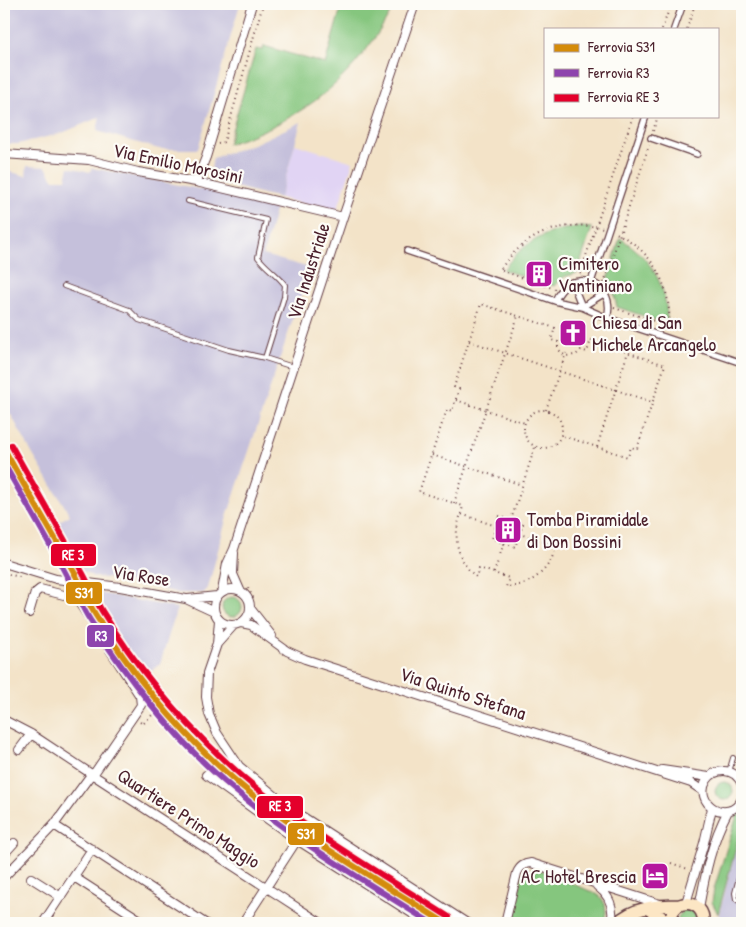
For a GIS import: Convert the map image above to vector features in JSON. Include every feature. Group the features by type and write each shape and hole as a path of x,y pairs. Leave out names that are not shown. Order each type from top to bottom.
{"main road":[{"path":"648,909 671,923 672,912 683,904"},
{"path":"617,923 628,914 665,905 693,904 705,918"}],"street":[{"path":"196,182 206,157 252,4"},
{"name":"Via Industriale","path":"220,594 227,564 234,549 415,4"},
{"path":"674,28 683,4"},
{"path":"591,282 645,118"},
{"path":"651,138 697,154"},
{"name":"Via Emilio Morosini","path":"4,154 88,160 138,172 196,182 343,217"},
{"path":"407,252 555,301 582,307 607,318 742,363"},
{"path":"575,281 582,307"},
{"path":"555,301 560,291 575,281 591,282 603,291 609,307 607,318"},
{"path":"582,307 603,291"},
{"name":"Via Industriale","path":"234,549 233,574 240,590"},
{"name":"Via Rose","path":"4,563 56,579 120,587 186,599 220,594"},
{"name":"Quartiere Primo Maggio","path":"5,873 54,825 90,776 93,775 142,702 76,594 40,589 35,593 29,613"},
{"path":"217,644 249,614 248,598 240,590 228,589 220,594 214,604 217,644 207,673 206,697 209,714 217,733 239,766 291,809 467,923"},
{"name":"Via Rose","path":"186,599 216,616"},
{"name":"Via Quinto Stefana","path":"250,608 281,647"},
{"path":"216,616 229,625 238,624"},
{"name":"Via Quinto Stefana","path":"238,624 258,629 281,647 305,659 691,782 703,791"},
{"name":"Quartiere Primo Maggio","path":"4,720 31,734 321,923"},
{"path":"19,750 31,734"},
{"name":"Via Quinto Stefana","path":"638,766 709,777"},
{"path":"742,784 735,774 718,771 709,777 703,791 708,804 720,811 728,811 734,808 742,799"},
{"path":"206,775 297,840 427,923"},
{"path":"683,904 704,843 712,808"},
{"path":"705,918 702,888 720,826 728,811"},
{"path":"54,825 205,923"},
{"name":"Quartiere Primo Maggio","path":"244,923 297,840"},
{"path":"4,854 14,843"},
{"path":"43,923 92,849"},
{"path":"505,923 517,874 525,864 531,863 665,905"},
{"path":"74,877 145,923"},
{"path":"31,878 61,897"},
{"path":"591,882 603,891 610,902 613,917 611,923"}],"lane":[{"path":"188,201 266,220 258,257 263,265 278,275 285,285 284,297 266,358"},
{"path":"64,286 129,310 139,320 229,350 266,358 293,367"},
{"path":"729,772 733,758"},
{"path":"742,866 735,893 736,899 742,903"}],"path":[{"path":"214,146 224,142 263,4"},
{"path":"662,28 671,4"},
{"path":"687,28 695,4"},
{"path":"575,281 632,118"},
{"path":"603,291 657,118"},
{"path":"500,270 560,291"},
{"path":"520,534 556,546 549,564 541,574 530,581 506,587 509,578 479,568 476,577 464,563 458,551 456,539 457,526 464,506 419,492 447,409 452,411 456,400 459,389 454,387 481,304 555,328 551,340 558,342 558,349 566,355 576,355 581,350 587,352 591,340 665,365 637,449 632,447 628,457 560,435"},
{"path":"609,307 669,326"},
{"path":"454,503 518,316"},
{"path":"469,341 653,402"},
{"path":"596,447 628,352"},
{"path":"546,410 566,355"},
{"path":"456,400 525,423"},
{"path":"546,410 554,414 560,422 560,435 550,446 543,448 535,446 525,437 525,423 533,412 546,410"},
{"path":"511,520 535,446"},
{"path":"432,455 522,485"},
{"path":"461,514 496,526"},
{"path":"499,516 523,524 515,547 492,539 496,526 499,516"},
{"path":"494,573 504,543"},
{"path":"133,716 143,724 152,715 156,705 211,765 206,775"},
{"path":"671,863 688,869"}],"shaded area":[{"path":"4,4 240,4 198,149 159,149 97,131 100,117 62,133 18,144 4,144"},
{"path":"301,122 280,198 219,183 210,175 213,158 256,143"},
{"path":"295,144 353,162 338,208 333,211 280,198"},
{"path":"27,166 46,167 53,179 66,179 69,167 90,172 92,168 277,204 263,255 310,268 226,520 208,588 203,593 179,593 118,579 94,577 80,569 53,525 70,515 33,455 4,402 4,170 26,176"},
{"path":"89,591 177,608 160,664 143,677"},
{"path":"742,827 742,923 740,923 718,918"}],"green space":[{"path":"342,4 395,4 364,53 346,74 326,92 305,108 281,122 228,144 256,49 263,50 264,46 325,64"},
{"path":"582,227 592,228 577,273 564,277 554,286 503,270 510,260 537,239 558,230"},
{"path":"620,238 641,255 656,275 665,298 667,324 617,307 614,294 606,284"},
{"path":"232,597 239,600 242,607 239,614 232,617 225,614 222,607 225,600"},
{"path":"720,782 728,782 733,787 731,798 720,800 715,795 715,787"},
{"path":"742,804 742,825 718,914 712,902 714,889"},
{"path":"528,869 544,871 599,895 605,904 604,923 512,923 523,872"},
{"path":"684,910 690,910 694,913 696,923 679,923 678,917"}],"rail line":[{"name":"S31","path":"4,449 108,635 152,694 184,731 219,766 272,810 328,849 445,923"},
{"name":"R3","path":"4,464 90,620 147,700 179,737 214,772 265,814 319,852 431,923"}],"transit line":[{"path":"11,445 73,554 102,611 128,651 173,708 223,759 276,803 332,843 449,917"}],"place":[{"name":"Cimitero Vantiniano","path":"539,274"},
{"name":"Chiesa di San Michele Arcangelo","path":"573,333"},
{"name":"Tomba Piramidale di Don Bossini","path":"508,530"},
{"name":"AC Hotel Brescia","path":"655,876"}]}
